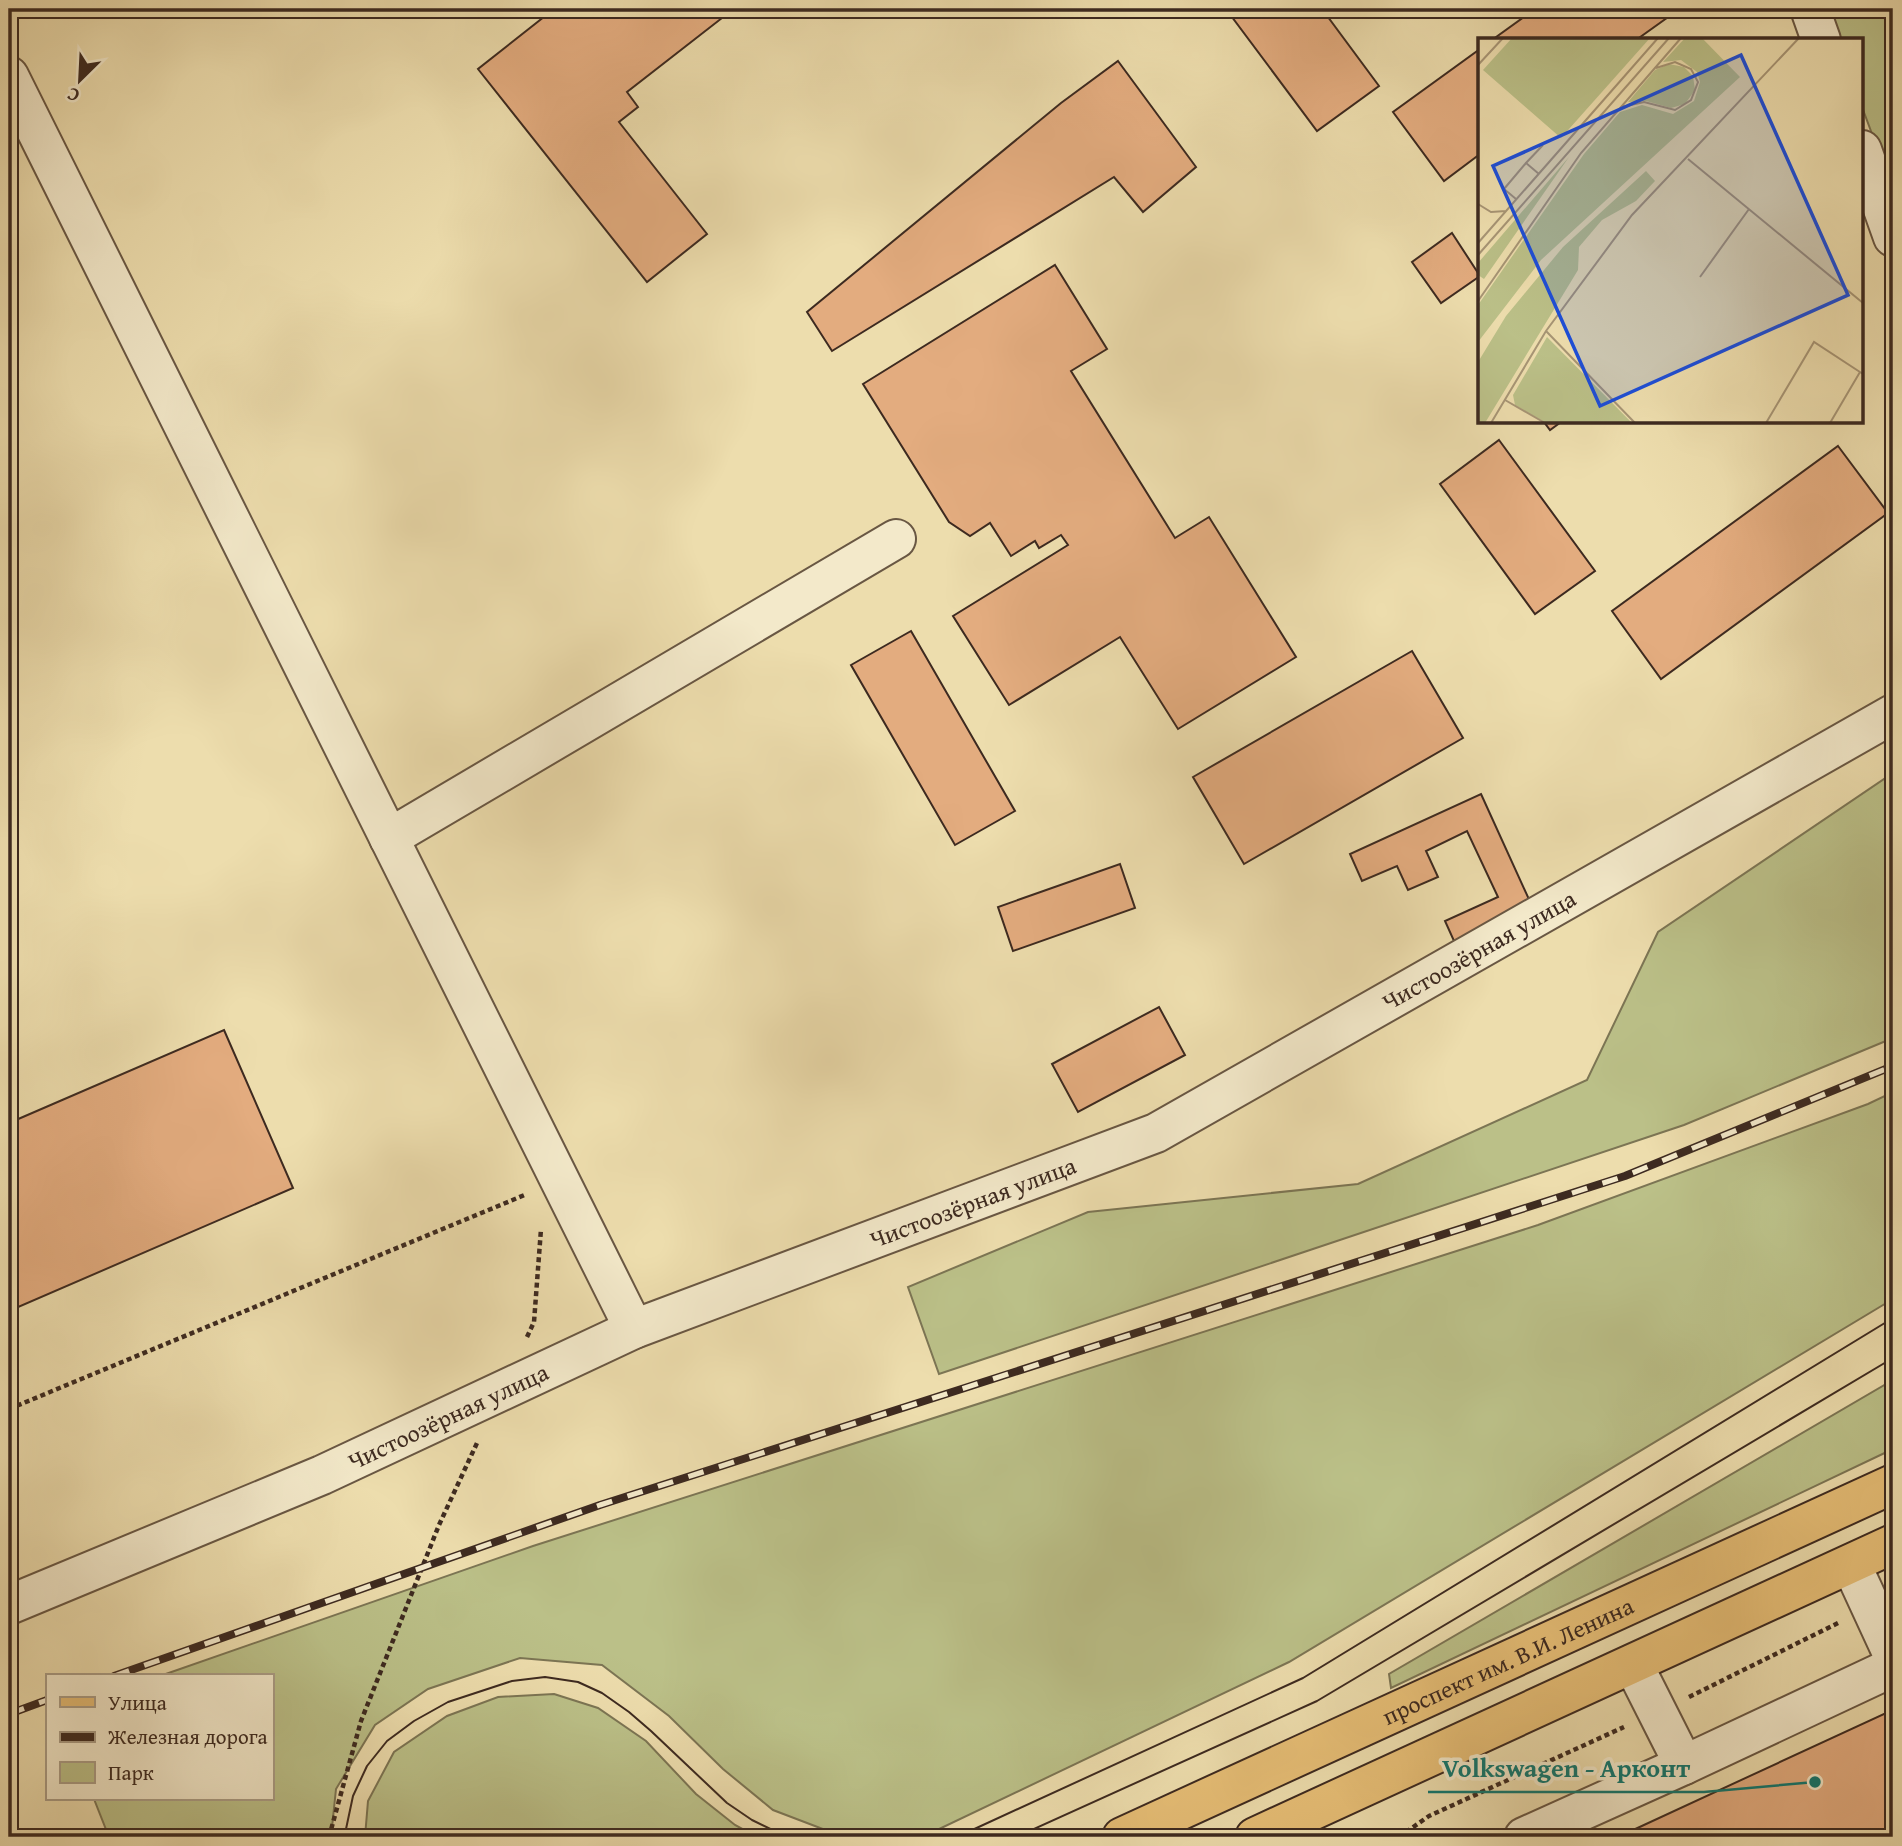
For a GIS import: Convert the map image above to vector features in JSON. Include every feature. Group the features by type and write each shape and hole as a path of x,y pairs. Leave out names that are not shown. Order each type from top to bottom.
{"main road":[{"name":"проспект им. В.И. Ленина","path":"1122,1837 1893,1484"},
{"path":"1255,1837 1893,1544"}],"street":[{"path":"1810,9 1820,38"},
{"path":"9,76 634,1329"},
{"path":"1864,156 1893,237"},
{"path":"389,838 895,539"},
{"name":"Чистоозёрная улица","path":"9,1605 322,1475 634,1329 1156,1133 1893,714"},
{"path":"1851,1564 1893,1655"},
{"path":"1633,1664 1684,1765"},
{"path":"1524,1837 1893,1667"}],"path":[{"path":"9,1409 531,1192"},
{"path":"329,1837 361,1721 439,1525 534,1322 541,1227"}],"green space":[{"path":"1825,9 1893,9 1893,190 1864,112 1864,38 1836,38"},
{"path":"1893,773 1893,1038 1684,1125 939,1374 908,1287 1088,1212 1358,1184 1587,1080 1658,932"},
{"path":"1893,1092 1893,1299 1289,1662 935,1831 890,1837 828,1831 773,1810 723,1769 669,1716 602,1665 520,1658 428,1689 375,1725 336,1789 331,1837 109,1837 94,1800 273,1800 273,1674 166,1674 533,1546 1538,1225 1868,1104"},
{"path":"1893,1380 1893,1449 1391,1688 1389,1674"},
{"path":"554,1694 598,1708 646,1741 696,1794 735,1825 757,1837 365,1837 368,1801 394,1752 447,1716 498,1697"}],"building":[{"path":"554,9 731,11 627,92 638,107 619,122 707,234 647,282 478,69"},
{"path":"1226,9 1322,9 1379,86 1317,131"},
{"path":"1535,9 1667,9 1671,15 1639,38 1495,38"},
{"path":"1478,50 1478,156 1444,181 1393,112"},
{"path":"1118,61 1196,167 1143,212 1114,177 832,351 807,312 1061,103"},
{"path":"1452,233 1478,273 1478,277 1441,303 1412,262"},
{"path":"1055,265 1107,349 1071,371 1175,538 1209,517 1296,657 1178,729 1120,637 1009,705 953,616 1068,545 1061,535 1039,548 1035,541 1011,556 990,523 970,536 949,522 863,384"},
{"path":"1546,424 1558,424 1550,430"},
{"path":"1499,440 1595,571 1535,614 1440,484"},
{"path":"1838,446 1888,513 1661,679 1612,611"},
{"path":"911,631 1015,811 955,845 851,665"},
{"path":"1412,651 1463,738 1244,864 1193,777"},
{"path":"1481,794 1532,906 1454,941 1445,921 1498,897 1467,831 1426,851 1438,877 1408,890 1397,866 1362,881 1350,854"},
{"path":"1120,864 1135,908 1013,951 998,907"},
{"path":"1159,1007 1185,1055 1078,1112 1052,1064"},
{"path":"224,1030 293,1188 9,1311 9,1123"},
{"path":"1886,1713 1893,1727 1893,1837 1618,1837"}],"tram line":[{"path":"957,1837 1303,1678 1893,1318"},
{"path":"1016,1837 1317,1701 1893,1358"},
{"path":"346,1837 353,1796 367,1766 387,1741 414,1721 448,1702 512,1681 545,1677 578,1682 602,1693 651,1731 727,1803 752,1820 787,1837"}],"railway":[{"path":"120,1674 600,1505 1625,1176 1893,1066"},
{"path":"9,1714 46,1700"}],"place":[{"name":"Volkswagen - Арконт","path":"1815,1782"}]}
